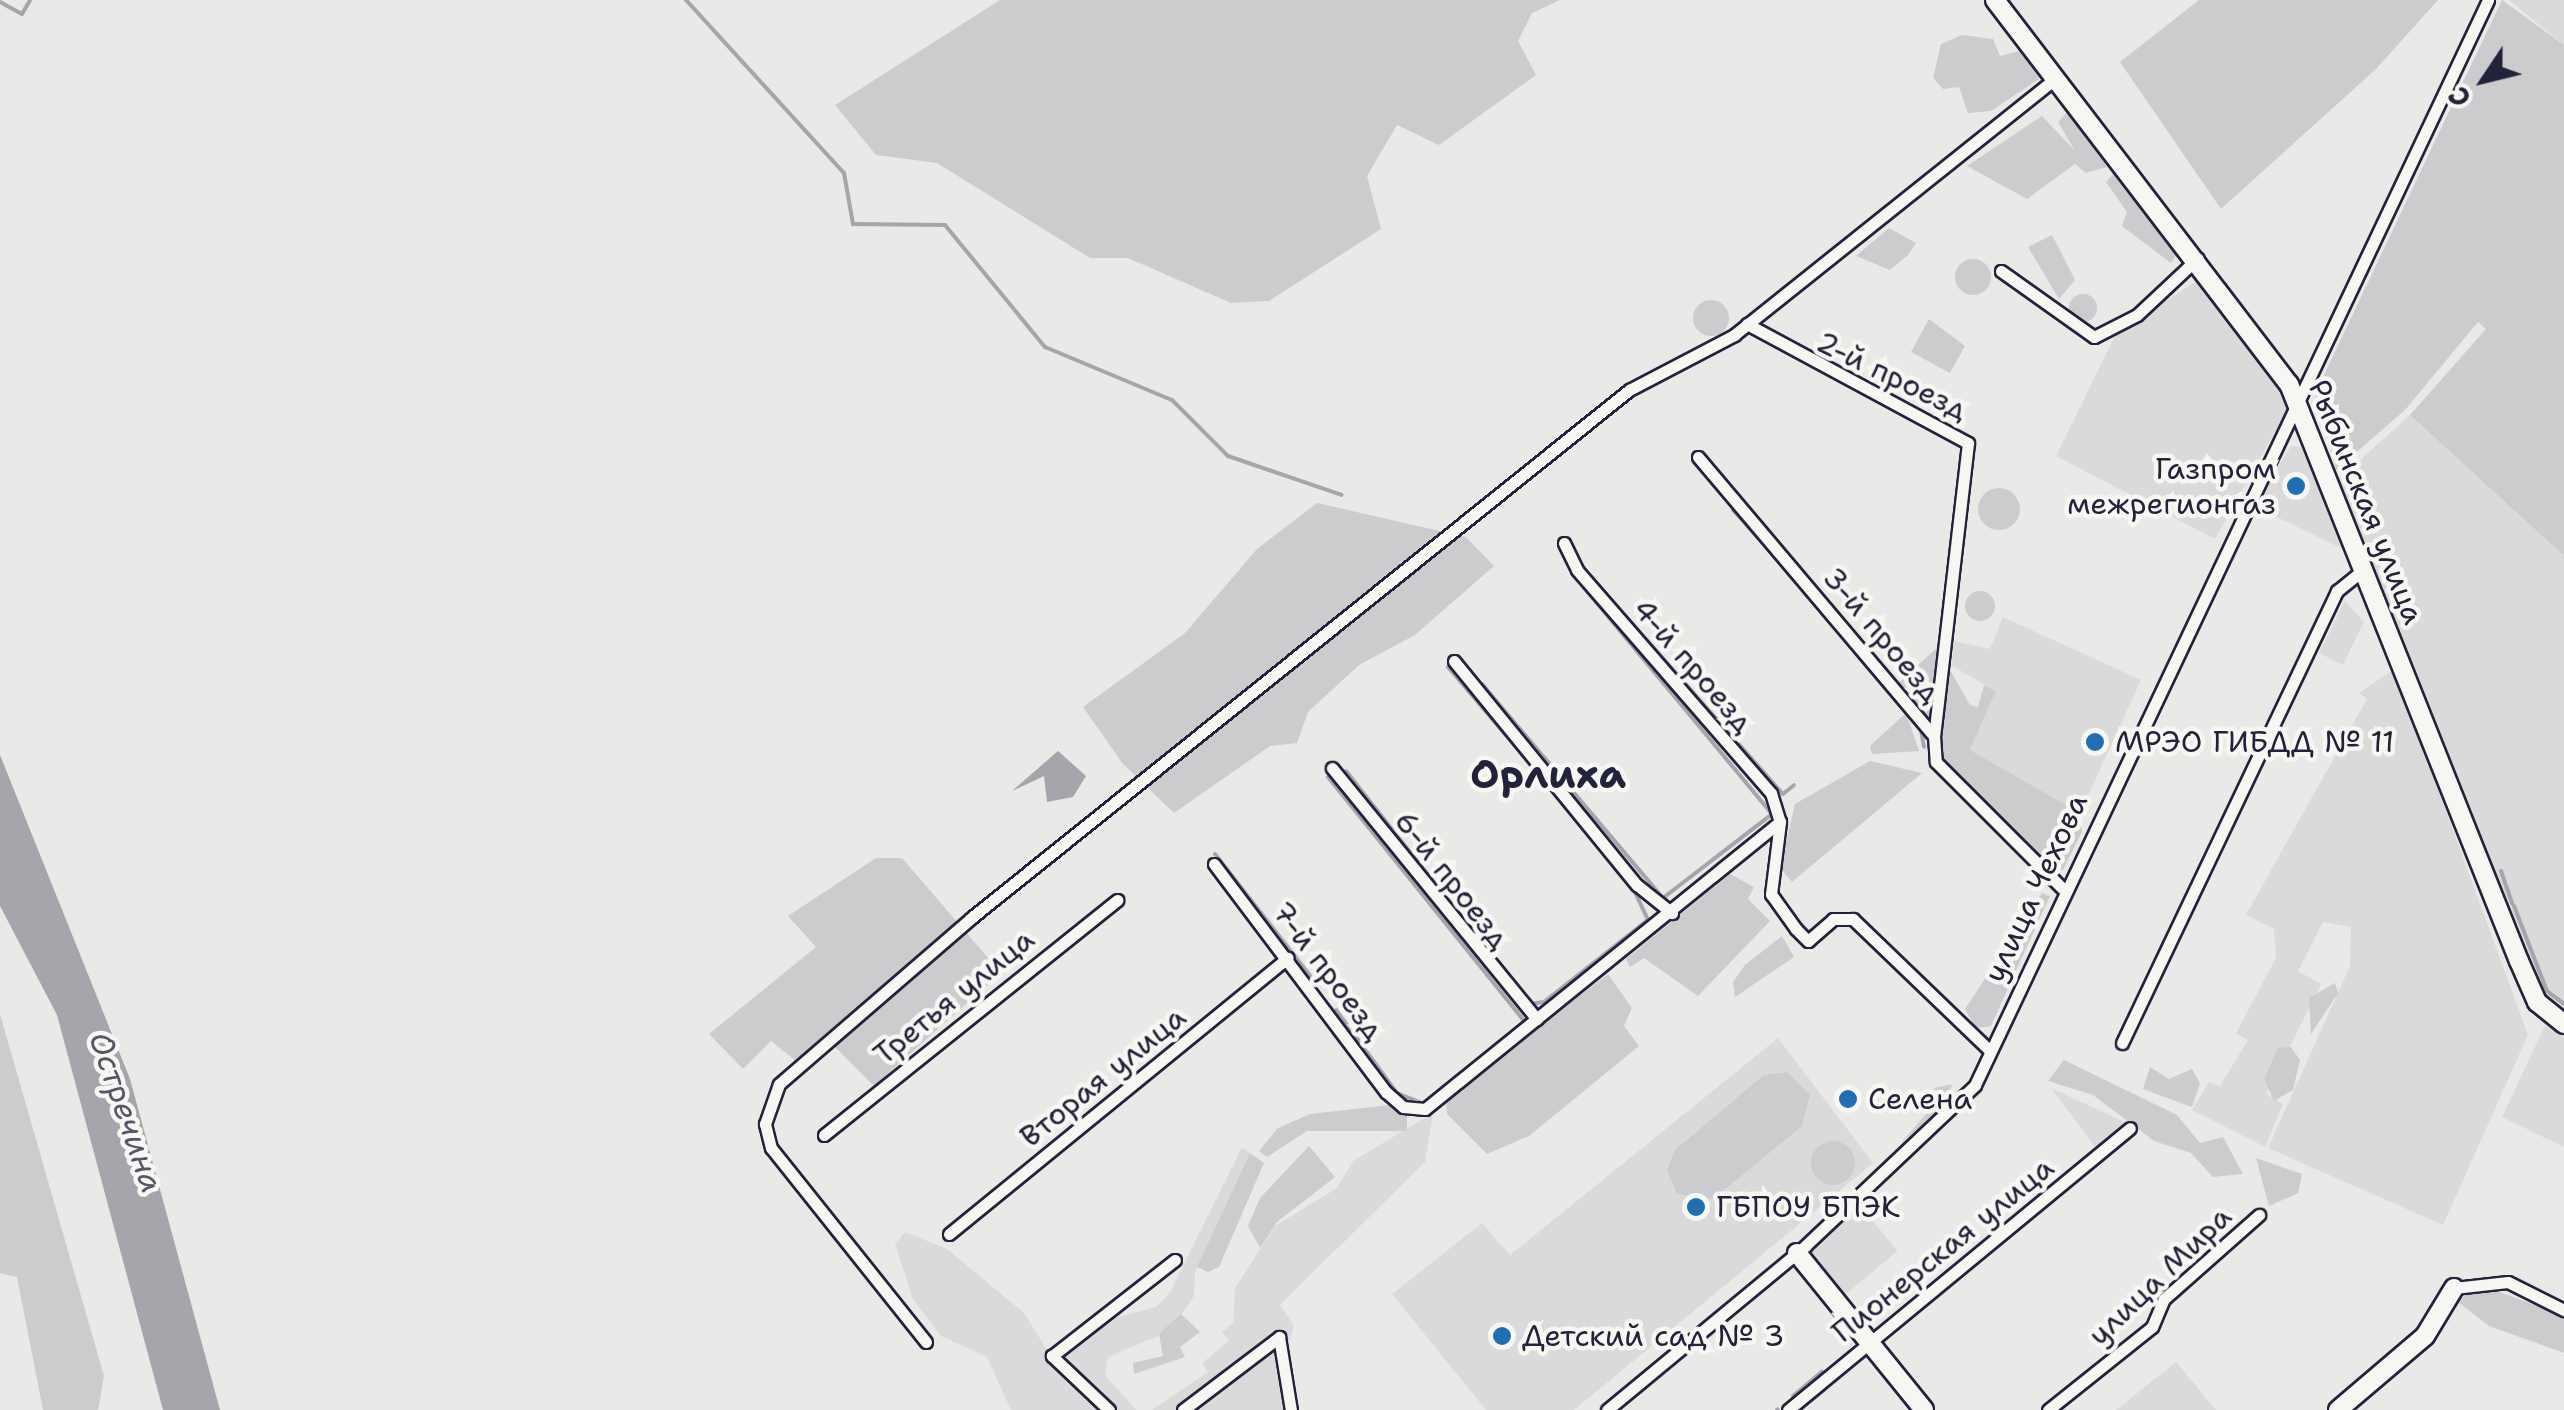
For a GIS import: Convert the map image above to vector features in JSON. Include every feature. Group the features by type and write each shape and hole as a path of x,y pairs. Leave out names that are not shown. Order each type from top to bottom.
{"main road":[{"name":"Рыбинская улица","path":"1995,0 2198,258 2300,408 2523,972 2538,1002 2564,1024"},
{"path":"1797,1253 1924,1410"},
{"path":"2338,1410 2424,1336 2454,1288"}],"street":[{"name":"улица Чехова","path":"1607,1410 1797,1253 1956,1110 1989,1050 2228,536 2300,408 2488,0"},
{"path":"926,1342 771,1148 765,1124 779,1084 971,918 1629,390 1747,324 2057,77"},
{"path":"2001,272 2094,337 2136,315 2198,258"},
{"name":"2-й проезд","path":"1747,324 1968,443 1934,736"},
{"name":"3-й проезд","path":"1698,457 1934,736 1936,762 2062,888"},
{"name":"4-й проезд","path":"1564,544 1577,570 1771,793 1780,822"},
{"path":"2122,1043 2337,590 2365,568"},
{"path":"1454,661 1637,886 1672,912"},
{"name":"6-й проезд","path":"1332,768 1537,1019"},
{"path":"1537,1019 1780,822"},
{"path":"1780,822 1771,894 1796,929 1808,942 1833,919 1853,919 1989,1050"},
{"name":"7-й проезд","path":"1214,864 1403,1107 1425,1108 1537,1019"},
{"name":"Третья улица","path":"824,1135 1117,900"},
{"name":"Вторая улица","path":"949,1234 1288,958"},
{"name":"Пионерская улица","path":"1788,1410 2130,1128"},
{"name":"улица Мира","path":"2048,1410 2152,1327 2164,1299 2259,1216"},
{"path":"1108,1410 1052,1356 1175,1260"},
{"path":"2454,1288 2508,1282 2564,1310"},
{"path":"1183,1410 1278,1336 1291,1410"}],"shaded area":[{"path":"1000,0 1560,0 1532,13 1518,41 1536,75 1439,145 1397,125 1367,176 1381,229 1269,301 1231,303 1128,258 1090,258 937,163 876,155 835,105"},
{"path":"2199,0 2438,0 2376,69 2221,209 2120,62"},
{"path":"2502,0 2564,45 2564,556 2410,415 2486,329 2478,322 2405,410 2336,470 2315,394"},
{"path":"2509,0 2564,0 2564,45"},
{"path":"1962,35 1993,39 2000,56 2022,50 2039,79 1991,111 1968,113 1959,87 1943,89 1933,78 1941,44"},
{"path":"2071,108 2107,167 2086,173 2075,164 2027,199 1967,166 2042,116 2075,151 2058,122"},
{"path":"2113,174 2132,179 2180,249 2171,263 2122,226 2127,212 2106,182"},
{"path":"1889,228 1916,243 1908,255 1890,270 1856,256"},
{"path":"2052,235 2075,280 2059,299 2028,247"},
{"path":"1973,259 1986,264 1991,277 1986,290 1973,295 1960,290 1955,277 1960,264"},
{"path":"2198,280 2290,405 2215,539 2056,456 2116,334"},
{"path":"2083,294 2093,298 2097,308 2093,318 2083,322 2073,318 2069,308 2073,298"},
{"path":"1711,300 1723,306 1729,318 1723,330 1711,336 1699,330 1693,318 1699,306"},
{"path":"1929,319 1965,346 1950,373 1911,352"},
{"path":"2410,415 2564,556 2564,1008 2544,992 2486,861 2338,480"},
{"path":"2291,446 2306,448 2347,551 2254,506"},
{"path":"1999,488 2014,494 2020,509 2014,524 1999,530 1984,524 1978,509 1984,494"},
{"path":"1317,503 1466,537 1494,566 1415,635 1359,665 1308,712 1297,743 1270,746 1174,813 1123,764 1083,707 1185,633 1257,549"},
{"path":"1980,591 1990,596 1995,606 1990,616 1980,621 1970,616 1965,606 1970,596"},
{"path":"2345,601 2364,622 2343,665 2319,653"},
{"path":"2003,617 2141,680 2079,815 1970,750 1996,691 1952,666 1954,641 1990,649"},
{"path":"1938,647 1930,718 1927,720 1898,683"},
{"path":"1949,668 1970,705 1978,707 1984,685 1996,691 1970,750 2080,813 2082,832 2063,870 2051,870 1941,759"},
{"path":"2394,669 2528,1035 2443,1225 2268,1148 2350,966 2351,927 2323,922 2298,971 2321,984 2266,1094 2283,1104 2265,1147 2192,1110 2209,1082 2220,1086 2248,1040 2236,1033 2276,958 2274,929 2246,915 2367,699 2359,693"},
{"path":"1906,713 1919,751 1872,754 1870,746"},
{"path":"1870,761 1922,773 1792,882 1780,868 1795,804"},
{"path":"876,858 902,858 1001,973 874,1086 828,1040 801,1065 771,1041 743,1069 709,1034 816,947 788,916"},
{"path":"1730,874 1754,887 1748,899 1770,921 1698,996 1644,958 1630,967 1626,959"},
{"path":"2042,893 2050,896 1991,1026 1976,1028 1965,1009"},
{"path":"1782,936 1794,957 1735,997 1733,982 1745,965"},
{"path":"1608,974 1632,1008 1624,1026 1639,1046 1529,1136 1487,1154 1447,1114 1446,1099"},
{"path":"2335,983 2338,993 2311,1034 2309,998"},
{"path":"0,1014 104,1376 98,1410 43,1410 17,1277 0,1273"},
{"path":"2545,1026 2564,1035 2564,1147 2502,1117"},
{"name":"ГБПОУ БПЭК","path":"1778,1038 1873,1163 1574,1410 1486,1410 1392,1294 1482,1223 1510,1255"},
{"path":"2291,1047 2300,1060 2293,1090 2274,1101 2264,1079 2278,1048"},
{"path":"2064,1060 2177,1115 2200,1143 2223,1137 2243,1174 2213,1177 2191,1153 2154,1141 2093,1095 2048,1081"},
{"path":"2150,1067 2169,1079 2192,1069 2200,1083 2192,1107 2143,1089"},
{"path":"1787,1072 1810,1095 1802,1126 1713,1199 1677,1194 1667,1170 1675,1150 1764,1075"},
{"path":"1952,1084 1946,1107 1901,1143 1940,1098 1934,1088"},
{"path":"2051,1088 2127,1123 2097,1149"},
{"path":"1390,1105 1407,1111 1407,1131 1307,1131 1267,1157 1259,1151 1278,1128 1310,1114"},
{"path":"1433,1113 1425,1162 1280,1305 1294,1326 1278,1382 1293,1410 1152,1410 1208,1372 1202,1363 1229,1341 1222,1332 1233,1323 1235,1288 1275,1226 1337,1188 1353,1161"},
{"path":"1833,1141 1849,1147 1855,1163 1849,1179 1833,1185 1817,1179 1811,1163 1817,1147"},
{"path":"1309,1146 1335,1177 1277,1222 1260,1248 1248,1226 1260,1198"},
{"path":"1242,1147 1250,1153 1195,1272 1194,1296 1170,1331 1108,1357 1105,1375 1136,1410 1011,1410 987,1357 941,1336 913,1299 895,1244 905,1232 947,1249 1024,1313 1054,1361 1099,1322 1156,1307 1170,1292"},
{"path":"1250,1153 1264,1163 1219,1267 1208,1272 1197,1267"},
{"path":"2256,1158 2302,1174 2298,1193 2269,1206"},
{"path":"1861,1207 1898,1251 1841,1298 1804,1255"},
{"path":"2478,1284 2564,1316 2564,1353 2489,1326 2458,1302"},
{"path":"1181,1314 1200,1332 1180,1347 1185,1357 1134,1374 1133,1363 1163,1356 1159,1334"},
{"path":"2176,1362 2216,1410 2116,1410"}],"water":[{"path":"1058,751 1086,776 1073,797 1047,802 1044,776 1012,791"},
{"name":"Остречина","path":"0,755 130,1079 220,1410 163,1410 57,1015 0,906"}],"waterway":[{"path":"0,2 22,14 30,0"},
{"path":"686,0 844,173 853,224 945,225 1045,347 1172,400 1228,456 1342,495"},
{"path":"1733,510 1770,551"},
{"path":"1779,562 1844,638"},
{"path":"1582,567 1783,794 1794,785"},
{"path":"1482,684 1663,898 1772,814 1585,589"},
{"path":"1448,667 1542,778"},
{"path":"1921,730 1924,747"},
{"path":"1346,771 1462,918"},
{"path":"1328,777 1524,1021"},
{"path":"1215,854 1311,977"},
{"path":"2501,871 2512,903"},
{"path":"1530,1004 1544,1002 1648,920 1634,890"},
{"path":"2514,906 2547,991 2564,1004"},
{"path":"1336,1010 1397,1093 1419,1102"},
{"path":"1793,1396 1822,1372"},
{"path":"1799,1410 1824,1390"}],"place":[{"name":"Газпром межрегионгаз","path":"2296,486"},
{"name":"МРЭО ГИБДД № 11","path":"2095,742"},
{"name":"Селена","path":"1848,1099"},
{"name":"ГБПОУ БПЭК","path":"1696,1207"},
{"name":"Детский сад № 3","path":"1502,1336"}],"district":[{"name":"Орлиха","path":"1548,774"}]}
